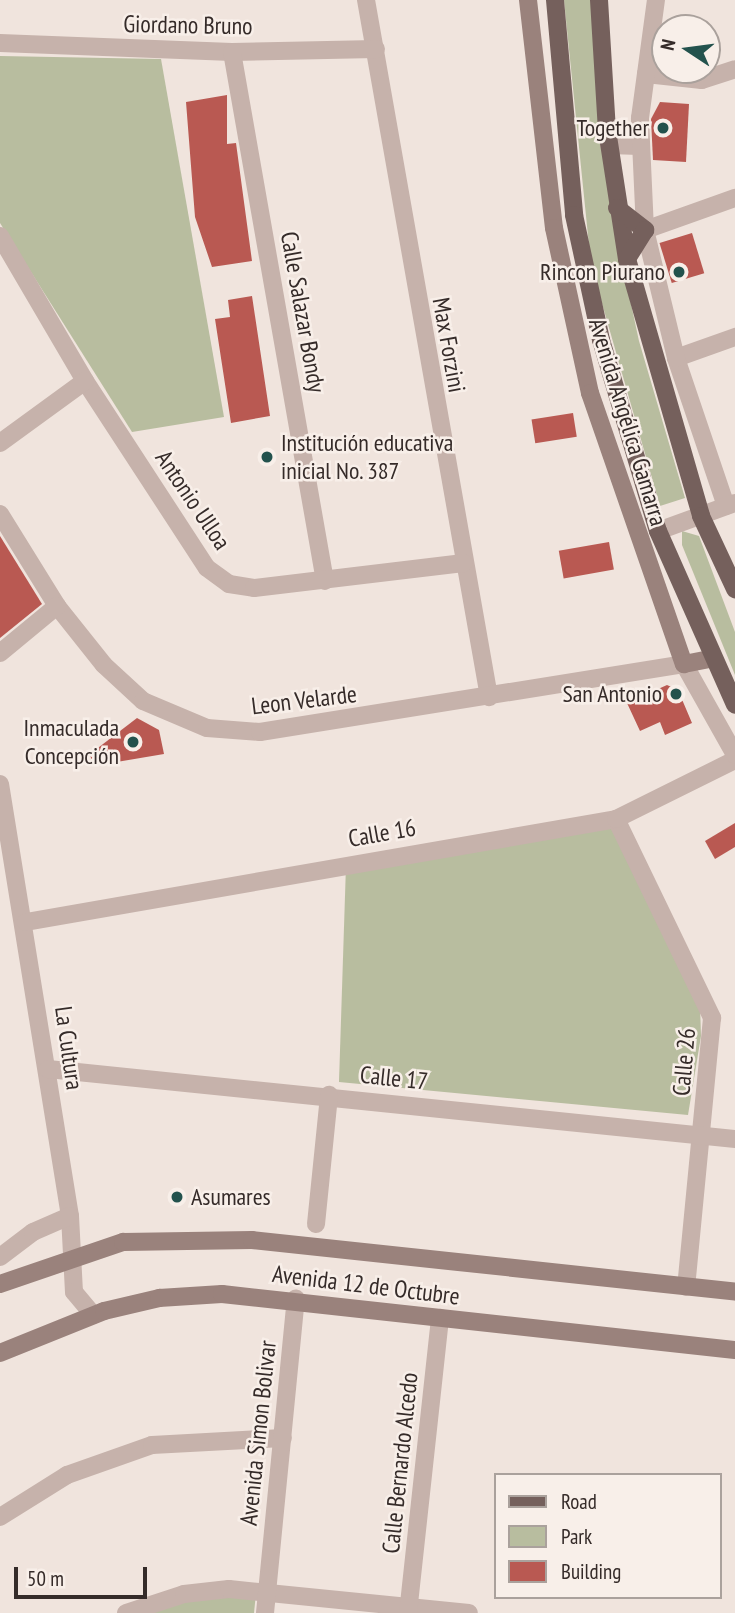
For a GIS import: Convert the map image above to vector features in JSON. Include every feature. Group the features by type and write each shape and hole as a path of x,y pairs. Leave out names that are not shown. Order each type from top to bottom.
{"main road":[{"name":"Avenida Angélica Gamarra","path":"528,0 538,112 568,307 619,484 684,664"},
{"name":"Avenida Angélica Gamarra","path":"555,0 564,136 584,274 658,531 710,659 735,705"},
{"name":"Avenida Angélica Gamarra","path":"599,0 609,145 627,259 701,516 735,589"},
{"path":"617,208 645,230 627,259"},
{"name":"Leon Velarde","path":"684,664 710,659"},
{"name":"Avenida 12 de Octubre","path":"0,1284 72,1256 123,1242 252,1240 735,1292"},
{"name":"Avenida 12 de Octubre","path":"0,1353 34,1336 93,1315 159,1298 222,1294 296,1299 440,1318 735,1350"}],"street":[{"name":"Max Forzini","path":"366,0 489,697"},
{"path":"656,0 640,146 645,230 676,358 731,505 658,531"},
{"name":"Giordano Bruno","path":"0,43 232,52 376,49"},
{"name":"Calle Salazar Bondy","path":"232,52 325,581"},
{"path":"646,74 702,80 735,69"},
{"path":"609,145 640,146"},
{"path":"645,230 735,198"},
{"name":"Antonio Ulloa","path":"0,236 85,381 207,568 229,584 254,588 464,563"},
{"path":"676,358 735,337"},
{"path":"0,443 85,381"},
{"name":"Leon Velarde","path":"0,514 57,606 104,665 144,701 207,728 260,733 684,664"},
{"path":"0,653 57,606"},
{"name":"Avenida Angélica Gamarra","path":"684,664 735,757"},
{"name":"Calle 16","path":"26,922 616,819 735,757"},
{"name":"La Cultura","path":"0,784 7,855 26,922 70,1216 75,1292 93,1315"},
{"name":"Calle 26","path":"616,819 712,1017 686,1287"},
{"name":"Calle 17","path":"48,1069 329,1095 735,1139"},
{"path":"316,1224 329,1095"},
{"path":"0,1257 33,1232 70,1216"},
{"name":"Avenida Simon Bolivar","path":"265,1613 296,1299"},
{"name":"Calle Bernardo Alcedo","path":"408,1610 440,1318"},
{"path":"0,1517 67,1475 152,1445 283,1438"},
{"path":"126,1613 184,1594 267,1591 408,1610 469,1613"}],"green space":[{"path":"564,0 592,0 611,211 639,341 685,498 660,506 591,265"},
{"path":"0,56 161,59 224,417 132,432 0,223"},
{"path":"682,531 699,536 735,632 735,675 682,545"},
{"path":"609,822 700,1005 701,1036 688,1115 339,1082 346,865"},
{"path":"198,1593 256,1593 254,1613 136,1613"}],"building":[{"path":"227,95 227,144 236,143 252,261 212,267 195,217 186,102"},
{"path":"660,102 689,104 686,162 653,160 651,119"},
{"path":"692,233 704,273 672,283 659,243"},
{"path":"252,296 270,416 231,423 215,319 230,317 228,300"},
{"path":"573,413 577,437 535,443 532,420"},
{"path":"0,536 42,604 0,638"},
{"path":"609,542 614,570 564,578 559,551"},
{"path":"667,685 678,690 692,723 665,735 660,722 640,731 627,703"},
{"name":"Inmaculada Concepción","path":"137,718 159,730 164,754 93,766 90,754"},
{"path":"735,823 735,847 715,859 705,841"}],"place":[{"name":"Together","path":"663,128"},
{"name":"Rincon Piurano","path":"679,272"},
{"name":"Institución educativa inicial No. 387","path":"267,457"},
{"name":"San Antonio","path":"676,694"},
{"name":"Inmaculada Concepción","path":"133,742"},
{"name":"Asumares","path":"177,1197"}]}
